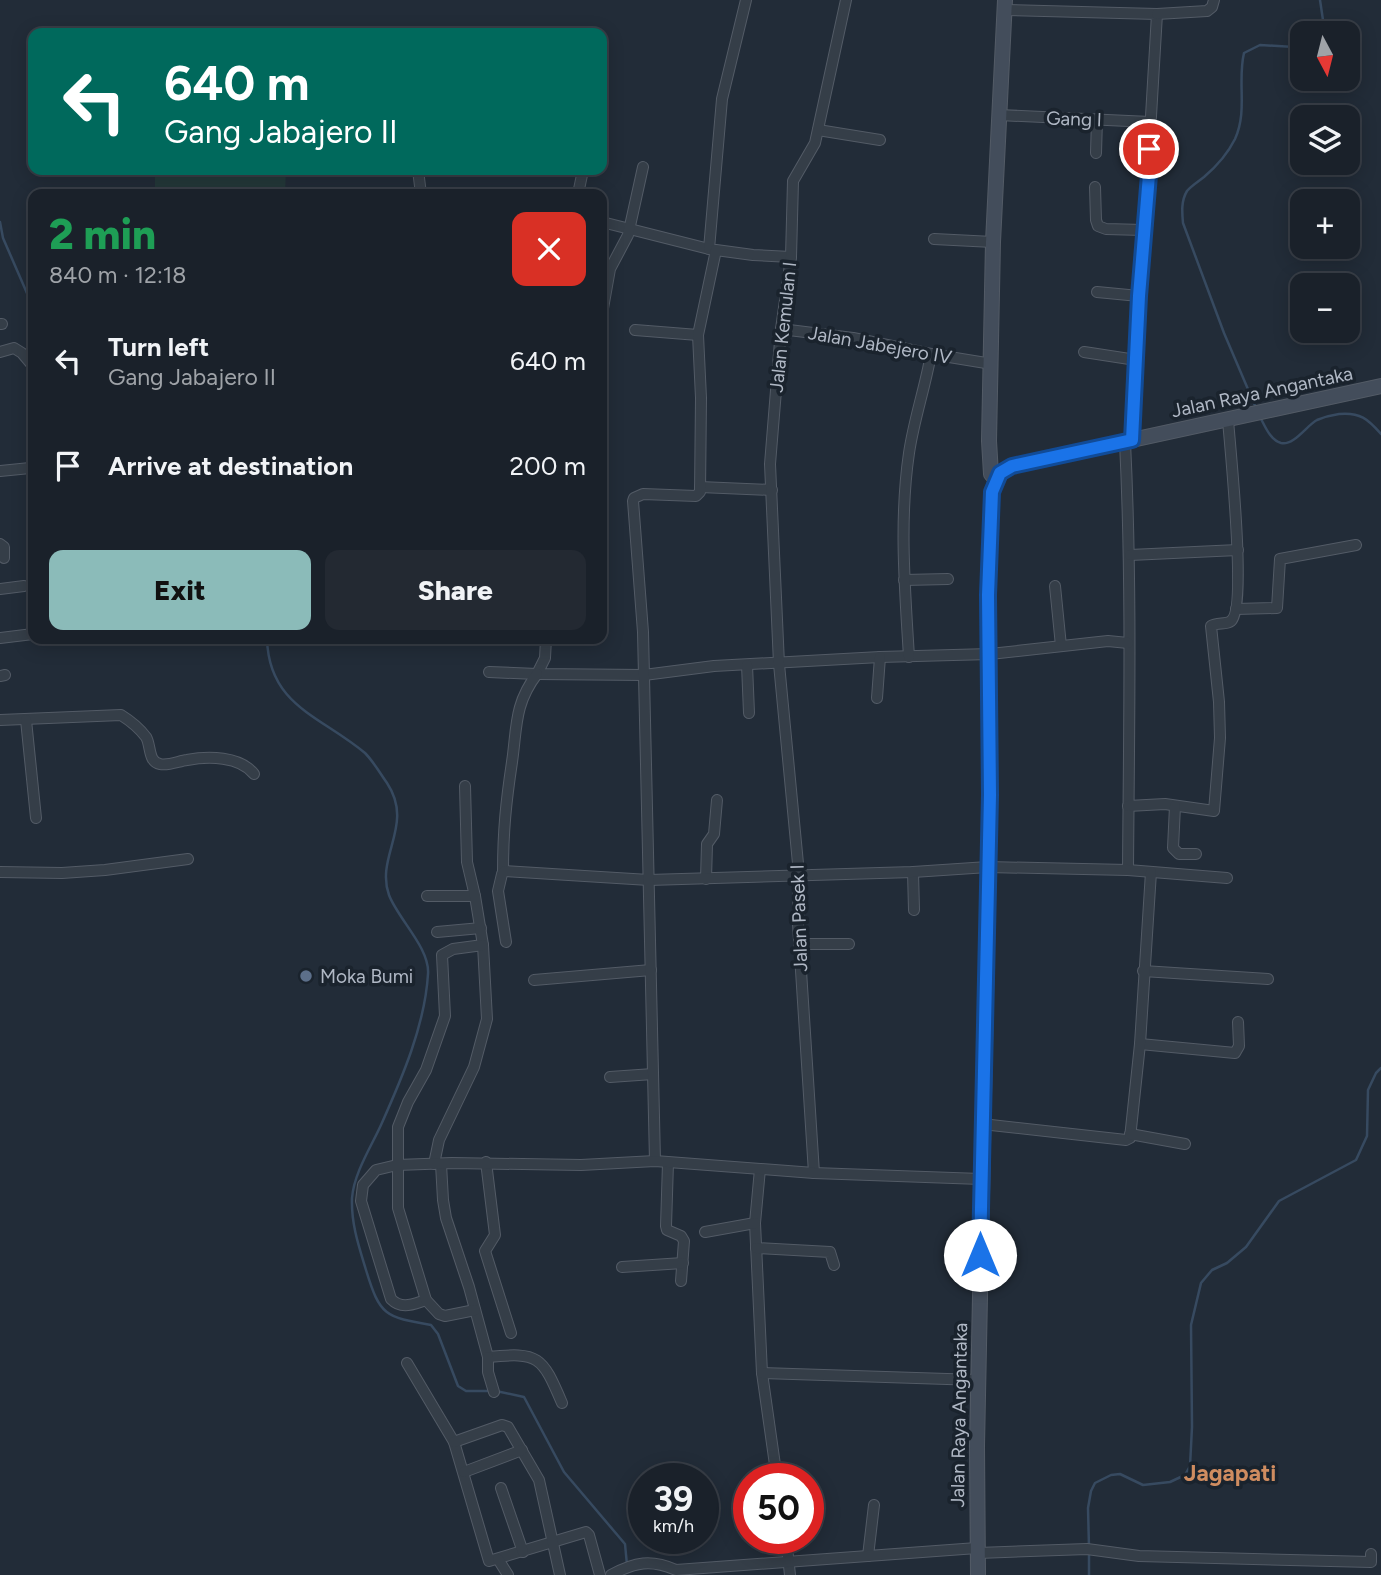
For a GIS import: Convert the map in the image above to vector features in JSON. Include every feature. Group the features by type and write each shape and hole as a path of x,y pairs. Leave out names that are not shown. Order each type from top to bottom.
{"main road":[{"path":"996,480 991,474 989,456 986,363 1005,5"},
{"name":"Jalan Raya Angantaka","path":"978,1575 978,1380 988,867 988,595 992,492 996,480 1000,473 1012,466 1128,441 1228,428 1244,416 1381,386"}],"street":[{"path":"655,1161 643,632 633,501 643,494 696,496 700,487 701,398 698,335 712,249 722,99 746,0"},
{"name":"Jalan Kemulan I","path":"779,664 771,464 780,329 791,257 793,181 813,149 846,0"},
{"path":"1005,5 1157,14 1207,11 1214,0"},
{"path":"1128,870 1128,441 1149,175 1157,14"},
{"name":"Gang I","path":"999,115 1150,122"},
{"path":"1096,153 1097,119"},
{"path":"818,130 880,140"},
{"path":"607,286 610,269 624,246 643,167"},
{"path":"579,189 582,175"},
{"path":"1096,187 1098,226 1143,230"},
{"path":"607,223 712,249 753,256 791,257"},
{"path":"934,239 993,242"},
{"path":"1097,292 1139,296"},
{"name":"Jalan Jabejero IV","path":"780,329 867,340 986,363"},
{"path":"635,330 698,335"},
{"path":"0,352 14,348 28,361"},
{"path":"1084,352 1136,360"},
{"path":"909,657 904,526 909,455 915,415 931,354"},
{"path":"1128,806 1175,806 1214,811 1220,738 1211,626 1231,621 1236,609 1238,550 1228,428"},
{"path":"0,471 28,468"},
{"path":"700,487 772,490"},
{"path":"0,544 4,547 4,558"},
{"path":"1236,609 1278,608 1279,559 1356,545"},
{"path":"1130,555 1238,550"},
{"path":"904,580 948,579"},
{"path":"0,589 24,586"},
{"path":"1055,586 1061,646"},
{"path":"0,638 28,635"},
{"path":"489,672 644,675 714,666 990,654 1108,641 1128,643"},
{"path":"506,942 498,891 503,872 503,832 514,737 520,705 526,688 545,658 546,644"},
{"path":"877,698 880,657"},
{"name":"Jalan Pasek I","path":"779,664 799,874 799,944 814,1172"},
{"path":"747,665 749,713"},
{"path":"0,720 121,715 145,736 152,760 156,763 193,759 241,762 254,774"},
{"path":"26,720 36,818"},
{"path":"465,786 467,862 481,928 487,1019 474,1067 439,1140 447,1164 443,1200 446,1218 488,1357 488,1372 494,1392"},
{"path":"706,878 707,845 714,834 717,800"},
{"path":"1175,806 1173,848 1180,854 1196,854"},
{"path":"0,872 62,873 188,859"},
{"path":"503,872 649,880 913,872 988,867 1128,870 1227,878"},
{"path":"913,872 914,910"},
{"path":"982,1124 1126,1140 1130,1138 1140,1044 1151,872"},
{"path":"427,897 475,896"},
{"path":"437,932 481,928"},
{"path":"799,944 849,944"},
{"path":"475,1310 444,1316 426,1300 398,1208 397,1165 399,1122 426,1070 445,1016 442,955 453,949 483,945"},
{"path":"534,980 651,970"},
{"path":"1143,971 1268,979"},
{"path":"1140,1044 1236,1053 1240,1046 1238,1022"},
{"path":"610,1077 653,1074"},
{"path":"1130,1134 1185,1144"},
{"path":"426,1300 402,1306 391,1298 361,1201 363,1185 372,1173 379,1169 397,1165 485,1162 581,1165 655,1161 814,1172 981,1179"},
{"path":"485,1162 495,1234 485,1251 511,1333"},
{"path":"668,1163 665,1199 667,1230 682,1238 681,1280"},
{"path":"760,1169 755,1223 762,1373 775,1463"},
{"path":"705,1232 755,1223"},
{"path":"756,1248 830,1252 834,1265"},
{"path":"622,1267 683,1264"},
{"path":"488,1357 520,1354 538,1361 550,1375 562,1403"},
{"path":"407,1363 454,1442 488,1559 491,1562 587,1532 600,1575"},
{"path":"762,1373 978,1380"},
{"path":"454,1442 506,1425 539,1480 561,1575"},
{"path":"464,1472 522,1450"},
{"path":"501,1488 523,1552"},
{"path":"868,1556 874,1505"},
{"path":"611,1575 624,1568 657,1562 676,1570 977,1550 1087,1549 1139,1556 1371,1558 1373,1575"},
{"path":"788,1554 790,1575"},
{"path":"498,1559 508,1575"}],"green space":[{"path":"155,175 286,175 285,189 155,189"}],"waterway":[{"path":"1320,0 1322,21"},
{"path":"1256,408 1224,333 1183,223 1182,211 1187,191 1209,173 1235,139 1241,117 1244,53 1260,45 1290,47"},
{"path":"0,222 3,238 28,296"},
{"path":"1260,417 1271,436 1281,443 1291,441 1317,420 1339,414 1353,414 1363,418 1381,434"},
{"path":"268,644 270,662 287,695 365,753 395,798 396,827 386,881 393,904 419,944 427,964 426,993 411,1051 353,1189 353,1217 361,1253 376,1297 386,1312 403,1320 431,1325 438,1334 458,1386 466,1391 490,1391"},
{"path":"1089,1547 1088,1508 1095,1483 1111,1475 1120,1474 1143,1485 1170,1482 1185,1475 1190,1466 1192,1427 1191,1325 1201,1283 1212,1270 1227,1263 1246,1247 1279,1201 1356,1160 1367,1136 1368,1090 1381,1068"},
{"path":"496,1391 524,1397 564,1472 625,1544 627,1565"},
{"path":"1089,1554 1089,1575"}],"place":[{"name":"Moka Bumi","path":"306,976"}],"district":[{"name":"Jagapati","path":"1230,1473"}],"route":[{"path":"980,1255 990,795 988,595 992,492 1000,473 1012,466 1132,440 1149,149"}]}
